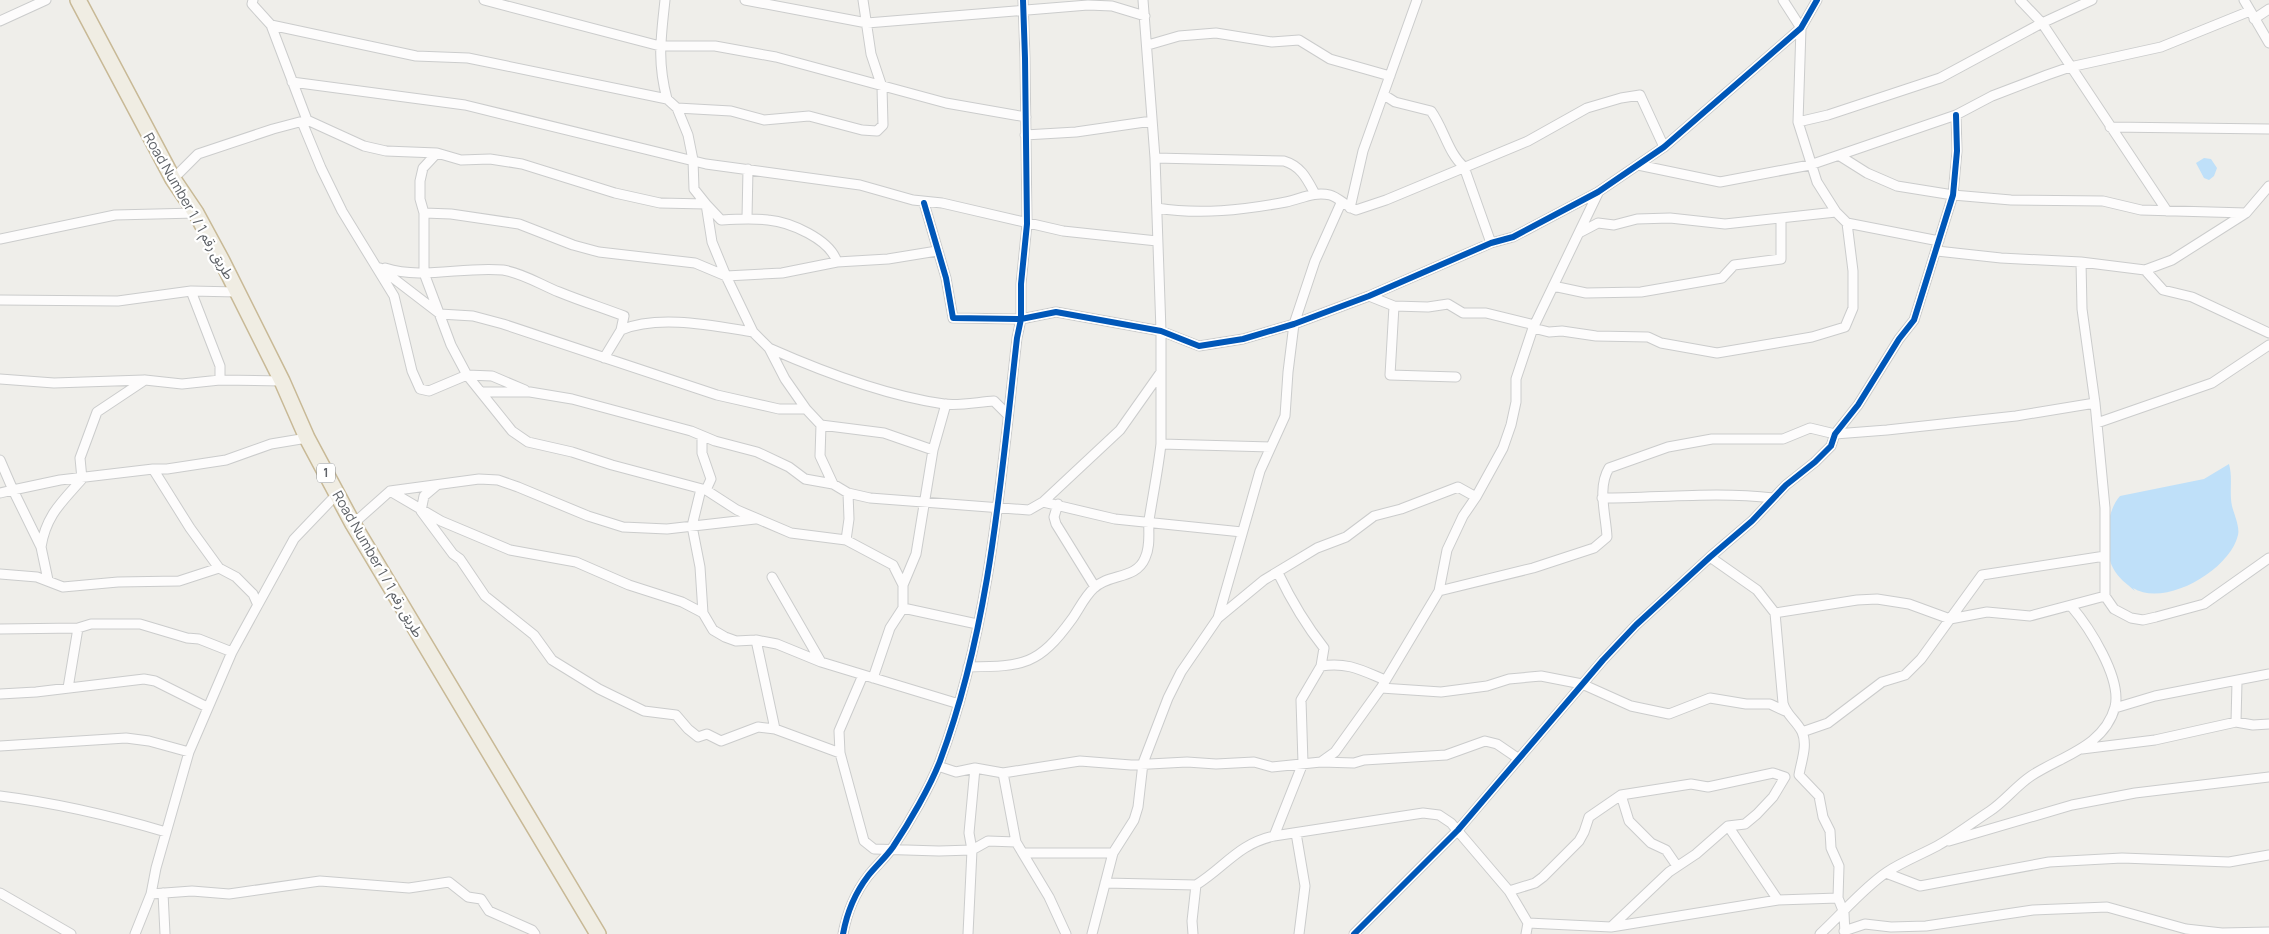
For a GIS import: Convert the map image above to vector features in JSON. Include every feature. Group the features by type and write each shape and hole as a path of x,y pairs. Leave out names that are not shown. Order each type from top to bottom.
{"highway":[{"name":"Road Number 1 / طريق رقم 1","path":"78,0 172,179 196,214 237,292 282,381 307,438 353,524 598,934"}],"street":[{"path":"0,21 46,0"},
{"path":"253,0 252,4 270,25 292,82 321,168 342,211 394,296 412,371 420,389 429,391 467,375 492,376 530,392"},
{"path":"484,0 660,46 715,46 776,57 820,67 882,87 946,103 1026,117"},
{"path":"665,0 660,46 660,74 667,99"},
{"path":"744,0 867,23 1023,4 1112,6 1145,16"},
{"path":"677,108 731,111 764,120 809,116 862,130 877,131 883,125 882,87 871,54 863,0"},
{"path":"968,667 1011,665 1039,656 1056,641 1095,587 1135,572 1145,560 1149,545 1149,523 1161,444 1161,331 1155,158 1148,45 1143,0"},
{"path":"1350,208 1363,151 1416,0"},
{"path":"1783,0 1800,28 1798,122 1810,165 1817,182 1836,212 1847,223 1939,241"},
{"path":"924,203 946,278 953,318 1021,319 1056,312 1161,331 1199,346 1243,339 1294,324 1370,296 1491,243 1514,237 1598,192 1664,147 1800,28 1817,0"},
{"path":"2020,0 2042,24 2167,211"},
{"path":"1798,122 1828,115 1940,78 2092,0"},
{"path":"2244,0 2269,43"},
{"path":"843,934 848,912 858,890 892,849 938,766 959,704 977,624 997,508 1016,338 1021,319 1021,284 1026,224 1023,4"},
{"path":"1638,165 1720,182 1810,165 1956,115 1992,96 2070,67 2161,47 2269,9"},
{"path":"270,25 416,56 468,58 667,99 677,108 688,135 694,189 721,220 747,218 770,220 818,238 834,253 837,262"},
{"path":"1148,45 1179,36 1216,34 1272,42 1299,40 1330,60 1390,76"},
{"path":"292,82 465,105 608,141 727,167 860,185 924,203 942,203 1026,224 1063,231 1157,241"},
{"path":"1384,95 1395,102 1431,111 1441,125 1456,160 1464,167 1491,243"},
{"path":"1157,208 1202,213 1287,202 1315,194 1332,195 1341,203 1356,210 1386,200 1528,142 1587,108 1621,98 1640,95 1664,147"},
{"path":"1354,934 1458,830 1582,684 1636,625 1710,556 1752,521 1773,498 1816,462 1831,446 1835,434 1858,405 1899,339 1914,320 1953,195 1957,151 1956,115"},
{"path":"172,179 198,154 304,121 364,146 386,151 437,154 461,160 490,159 522,164 615,193 660,203 706,204"},
{"path":"1025,135 1076,132 1152,121"},
{"path":"2110,127 2269,129"},
{"path":"437,154 423,168 422,175 420,199 424,213 424,273 451,345 467,375 483,392 512,431 528,442 572,452 703,490 738,510 791,533 846,540 893,565 903,585"},
{"path":"1840,156 1867,173 1897,186 1953,195 2010,200 2103,201 2141,210 2246,213"},
{"path":"1155,158 1284,160 1294,164 1303,172 1315,194"},
{"path":"747,218 748,169"},
{"path":"1937,251 2002,258 2081,262 2145,270 2172,260 2246,213 2269,186"},
{"path":"1321,762 1335,752 1383,684 1439,591 1447,550 1463,516 1497,461 1511,425 1516,402 1516,379 1534,327 1598,192"},
{"path":"1218,618 1260,472 1285,416 1294,324 1315,261 1341,203"},
{"path":"706,204 712,242 753,332 769,348 785,379 806,409 821,425 884,433 933,450"},
{"path":"1579,233 1598,223 1614,225 1637,219 1670,218 1725,224 1836,212"},
{"path":"424,213 451,214 519,224 573,245 598,252 695,264 726,276 782,273 837,262 888,259 937,251"},
{"path":"0,239 115,215 196,214"},
{"path":"1553,286 1586,293 1612,294 1641,292 1722,278 1734,265 1782,259 1781,219"},
{"path":"1370,296 1394,306 1428,307 1448,304 1463,312 1486,313 1549,332 1562,331 1596,336 1648,337 1661,343 1717,353 1812,337 1845,327 1853,308 1852,272 1847,223"},
{"path":"2081,262 2082,309 2096,403 2105,508 2105,596 2114,609 2132,618 2144,620 2156,618 2204,604 2269,558"},
{"path":"377,266 402,273 491,270 519,274 624,316 621,330 604,358"},
{"path":"377,266 440,314 473,316 503,324 747,403 779,409 806,409"},
{"path":"2145,270 2163,290 2192,297 2261,331 2269,333"},
{"path":"0,300 118,300 192,291 237,292"},
{"path":"192,291 220,366 220,380"},
{"path":"1394,306 1390,375 1456,377"},
{"path":"621,330 633,325 702,324 753,332"},
{"path":"2097,423 2212,383 2269,345"},
{"path":"769,348 801,363 900,394 946,404 994,401 1008,415"},
{"path":"483,392 530,392 572,399 691,431 757,452 790,467 805,479 833,484 848,493 870,498 1029,510 1044,502 1120,430 1161,372"},
{"path":"0,379 54,383 144,380 182,384 220,380 282,381"},
{"path":"41,547 44,529 50,515 82,479 80,458 97,412 144,380"},
{"path":"1439,591 1533,568 1598,546 1606,537 1602,498 1606,473 1609,468 1668,447 1712,440 1783,439 1810,428 1835,434 2016,416 2096,403"},
{"path":"873,678 890,628 902,608 903,585 916,554 933,450 946,404"},
{"path":"821,425 820,456 833,484"},
{"path":"702,436 702,453 711,479 703,490 692,526 700,567 703,613 714,630 736,641 756,640 777,644 821,662 959,704"},
{"path":"0,493 60,480 82,479 153,469 168,469 226,460 271,444 307,438"},
{"path":"1161,444 1271,446"},
{"path":"0,460 41,547 48,580"},
{"path":"153,469 190,528 220,568 236,577 253,594 257,603"},
{"path":"353,524 390,491 479,479 498,480 623,528 667,529 757,518"},
{"path":"437,485 424,496 421,511 453,554 460,559 485,596 534,635 552,660 599,689 644,711 676,715 688,730 698,737 708,734 721,741 758,727 775,729 840,753"},
{"path":"1092,934 1113,853 1134,820 1141,792 1143,763 1168,698 1181,672 1218,618 1264,580 1317,548 1346,537 1374,516 1401,509 1458,487 1476,497"},
{"path":"390,491 421,511 510,550 576,562 629,585 682,602 703,613"},
{"path":"846,540 849,519 848,493"},
{"path":"135,934 151,894 156,868 189,752 232,652 257,603 294,539 337,494"},
{"path":"1602,498 1654,498 1738,494 1773,498"},
{"path":"1044,502 1115,519 1242,532"},
{"path":"1058,504 1054,517 1056,524 1095,587"},
{"path":"1710,556 1757,590 1775,613 1785,711"},
{"path":"1802,732 1828,723 1882,682 1905,674 1921,659 1982,575 2105,556"},
{"path":"0,574 48,580 63,587 118,582 179,581 220,568"},
{"path":"1274,836 1303,763 1301,700 1321,666 1324,648 1308,628 1295,607 1278,573"},
{"path":"772,577 821,662"},
{"path":"1775,613 1857,600 1877,600 1909,604 1950,619 1987,612 2030,616 2105,596"},
{"path":"2070,606 2087,627 2112,677 2116,696 2115,708 2102,732 2082,749"},
{"path":"902,608 977,624"},
{"path":"0,629 78,628 91,624 140,624 186,638 200,638 232,652"},
{"path":"68,688 78,628"},
{"path":"756,640 775,729"},
{"path":"1321,666 1338,664 1352,667 1383,684 1441,692 1487,686 1509,679 1541,676 1582,684 1631,706 1669,714 1710,698 1746,704 1770,704 1785,711 1802,732 1804,747 1800,775 1818,796 1823,817 1830,831 1831,848 1839,866 1838,898 1844,913 1844,932 1865,924 1891,927 1926,926 2034,910 2107,907 2186,929 2222,933 2269,932"},
{"path":"2115,708 2155,696 2236,682 2269,674"},
{"path":"863,675 839,731 840,753 864,841 874,849 939,851 972,850 988,841 1016,842"},
{"path":"0,694 144,679 155,680 207,707"},
{"path":"2236,682 2236,722"},
{"path":"1820,934 1886,873 1939,844 1993,809 2029,778 2058,759 2082,749 2155,740 2236,722 2254,725 2269,724"},
{"path":"0,746 126,738 149,741 189,752"},
{"path":"938,766 956,772 974,768 1003,773 1080,761 1120,765 1254,762 1272,767 1303,763 1354,763 1364,760 1446,755 1485,741 1497,744 1519,759"},
{"path":"968,934 972,850 969,833 974,768"},
{"path":"1003,773 1016,842 1049,897 1066,934"},
{"path":"1509,891 1535,883 1579,841 1589,817 1621,795 1691,784 1708,787 1773,773 1785,777 1773,798 1751,819 1745,824 1728,826 1696,854 1677,866 1611,927"},
{"path":"1782,782 1800,775"},
{"path":"1939,844 2072,805 2135,793 2269,778"},
{"path":"1621,795 1629,821 1651,844 1666,850 1677,866"},
{"path":"0,796 34,800 166,832"},
{"path":"1105,883 1196,885 1214,873 1249,844 1274,836 1423,812 1439,815 1458,830 1509,891 1528,923 1526,934"},
{"path":"1728,826 1778,900"},
{"path":"1296,833 1305,881 1299,934"},
{"path":"1024,853 1113,853"},
{"path":"1886,873 1920,886 2049,862 2122,858 2229,862 2269,855"},
{"path":"151,894 192,891 229,894 320,881 409,888 449,882 468,897 481,899 489,912 532,930 535,934"},
{"path":"1193,934 1192,921 1196,885"},
{"path":"0,893 71,934"},
{"path":"163,893 165,934"},
{"path":"1528,923 1611,927 1778,900 1838,898"}],"water":[{"path":"2204,158 2211,159 2217,168 2214,176 2209,180 2204,178 2196,163"},
{"path":"2229,464 2231,501 2238,524 2238,535 2233,548 2223,561 2194,582 2162,593 2146,593 2133,588 2135,591 2115,572 2108,551 2109,520 2115,503 2120,496 2204,479"}],"cycle path":[{"path":"843,934 849,910 855,896 868,876 890,851 919,805 936,771 957,710 971,658 982,605 999,498 1017,338 1021,319 1021,284 1027,224 1023,0"},
{"path":"924,203 946,278 953,318 1021,319 1056,312 1161,331 1199,346 1243,339 1294,324 1369,296 1491,243 1513,237 1598,192 1664,147 1801,28 1817,0"},
{"path":"1354,934 1458,830 1603,660 1636,625 1752,521 1786,485 1815,462 1831,446 1835,434 1858,405 1899,339 1914,320 1953,195 1957,151 1956,115"}]}
